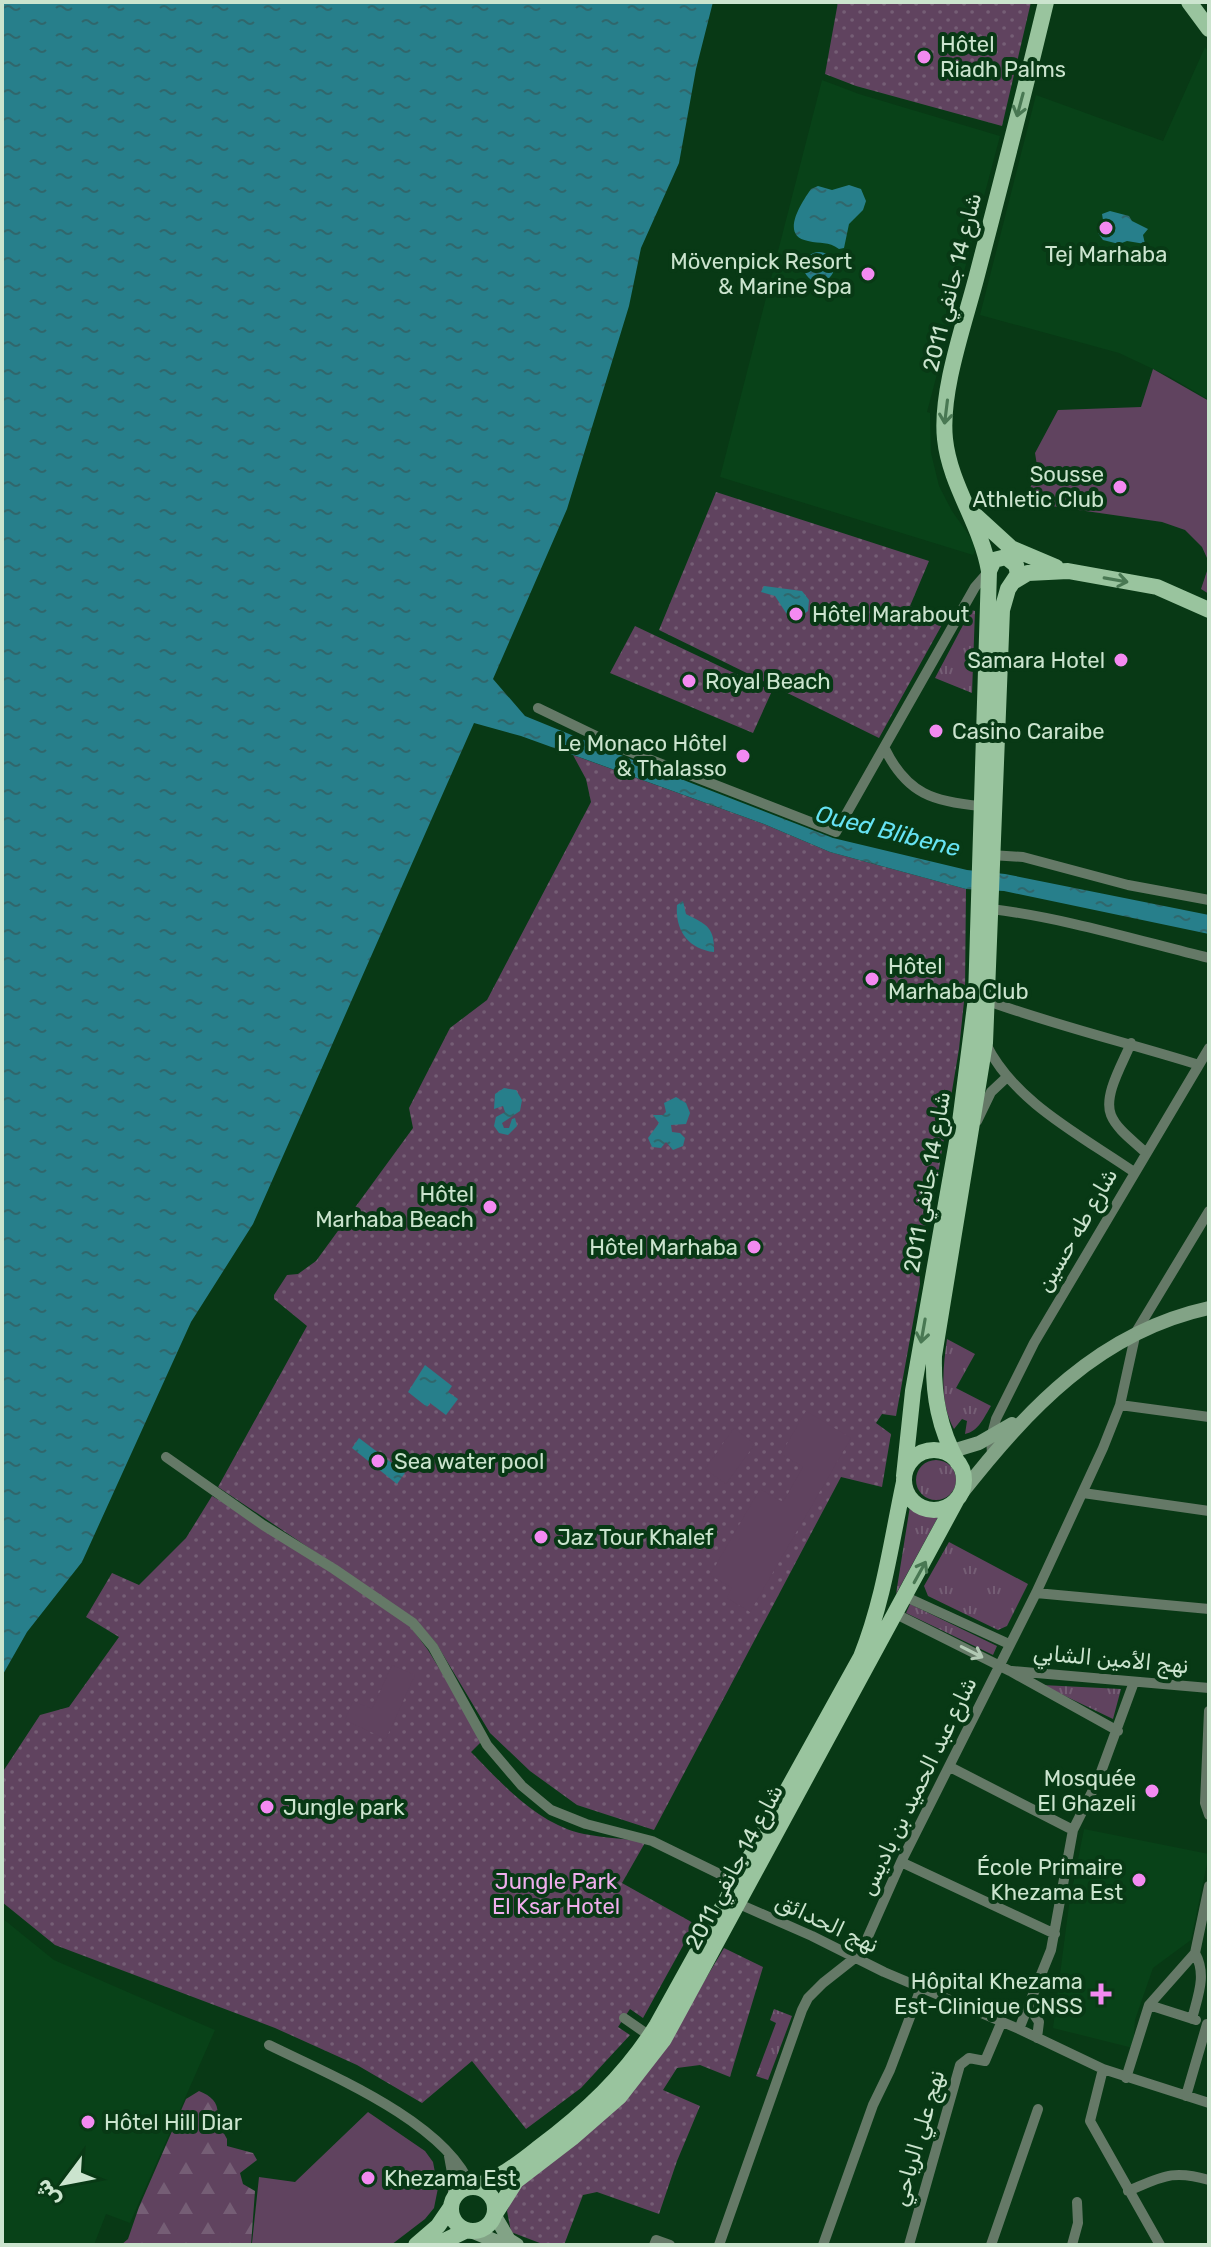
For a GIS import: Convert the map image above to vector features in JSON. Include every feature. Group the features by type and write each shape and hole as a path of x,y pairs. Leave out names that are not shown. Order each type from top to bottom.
{"main road":[{"name":"شارع 14 جانفي 2011","path":"987,863 981,806 989,571 985,551 953,476 944,436 951,379 1046,2"},
{"path":"1189,2 1208,23"},
{"path":"963,499 990,531 1011,548 1068,571 1157,587 1209,610"},
{"path":"986,898 1002,610 1004,597 1018,569 1010,558 998,558 989,571"},
{"path":"1013,582 1028,573 1068,571"},
{"name":"شارع 14 جانفي 2011","path":"952,1456 936,1407 934,1356 985,1043 988,1001 986,898"},
{"name":"شارع 14 جانفي 2011","path":"416,2245 438,2226 463,2189 508,2171 594,2103 626,2069 650,2036 861,1657 885,1585 904,1479 913,1391 971,1045 986,898"},
{"path":"1026,1415 959,1496 940,1510 930,1510 912,1501 904,1479 913,1459 921,1453 930,1450 952,1456 991,1438 1026,1415 1084,1366 1136,1332 1209,1308"},
{"path":"952,1456 964,1478 959,1496"},
{"name":"شارع 14 جانفي 2011","path":"436,2245 469,2231 485,2228 516,2181 619,2097 668,2033 959,1496"},
{"path":"472,2187 480,2188 491,2196 495,2215 509,2240 517,2245"},
{"path":"452,2203 454,2220 469,2231 505,2245"}],"street":[{"path":"538,708 623,749 834,832 840,829 975,587 989,571"},
{"path":"885,749 897,771 923,794 950,803 981,806"},
{"path":"987,863 1023,857 1128,885 1209,900"},
{"path":"986,898 1031,914 1209,958"},
{"path":"988,1001 1051,1023 1131,1043 1199,1065"},
{"path":"985,1043 1007,1077 1040,1107 1134,1172"},
{"path":"1131,1043 1109,1101 1111,1115 1118,1125 1146,1153"},
{"name":"شارع طه حسين","path":"991,1438 1003,1404 1034,1343 1209,1048"},
{"path":"971,1133 991,1092 1007,1077"},
{"name":"شارع عبد الحميد بن باديس","path":"719,2245 802,2010 808,1998 856,1957 866,1941 901,1862 1083,1493 1120,1405 1136,1332 1209,1211"},
{"path":"1120,1405 1209,1417"},
{"path":"991,1438 992,1454"},
{"path":"166,1457 413,1623 433,1647 487,1745 522,1786 551,1810 586,1824 652,1841 736,1882"},
{"path":"1083,1493 1209,1511"},
{"path":"1036,1593 1209,1609"},
{"path":"906,1597 1009,1644"},
{"path":"896,1614 1010,1671 1118,1731"},
{"name":"نهج الأمين الشابي","path":"1010,1671 1209,1688"},
{"path":"1019,2029 1055,1934 1073,1830 1098,1780 1134,1682"},
{"path":"1209,1711 1205,1803 1209,1815"},
{"path":"950,1767 1073,1830"},
{"path":"901,1862 1055,1934"},
{"path":"1192,2019 1202,1976 1196,1948 1209,1886"},
{"name":"نهج الحدائق","path":"739,1904 1103,2069 1209,2103"},
{"path":"1126,2078 1149,2005 1196,1948 1209,1945"},
{"path":"823,2245 873,2105 890,2070 921,1988"},
{"path":"1149,2005 1208,2025 1186,2096"},
{"path":"1029,2007 1039,2022 1037,2038"},
{"path":"624,2018 650,2036"},
{"name":"نهج علي الرياحي","path":"909,2245 960,2065 969,2058 985,2061 1002,2021"},
{"path":"269,2045 390,2107 434,2139 464,2171 472,2187"},
{"path":"1103,2069 1090,2121 1159,2242"},
{"path":"991,2245 1038,2109"},
{"path":"449,2154 453,2178 452,2203"},
{"path":"1128,2191 1171,2174 1209,2180"},
{"path":"1072,2245 1078,2223 1077,2202"},
{"path":"654,2245 656,2240 670,2245"}],"shaded area":[{"name":"Tej Marhaba","path":"1205,47 1209,52 1209,400 1119,353 980,315 1036,95 1163,141"},
{"name":"Mövenpick Resort & Marine Spa","path":"822,80 1000,136 927,412 930,413 931,453 939,486 973,541 973,555 720,477"},
{"path":"1084,1829 1209,1854 1191,1940 1153,1968 1135,2020 1133,2048 1053,2028 1069,1905"},
{"name":"Hôtel Hill Diar","path":"2,1918 54,1960 215,2030 130,2223 106,2214 94,2245 2,2245"}],"green space":[{"name":"Hôtel Riadh Palms","path":"838,2 1031,2 1002,126 856,86 825,74"},
{"name":"Sousse Athletic Club","path":"1153,369 1209,401 1209,594 1201,589 1208,568 1207,558 1202,547 1185,530 1162,522 1023,502 1038,472 1035,453 1058,410 1141,407"},
{"name":"Hôtel Marabout","path":"716,492 929,561 910,606 943,623 879,738 659,630"},
{"path":"971,610 975,611 972,693 935,678"},
{"name":"Royal Beach","path":"635,626 772,691 753,733 610,673"},
{"path":"573,755 764,824 830,852 966,889 965,992 959,1049 933,1204 922,1243 920,1284 896,1416 882,1414 876,1423 891,1434 882,1487 841,1477 654,1830 577,1805 530,1771 490,1733 436,1643 415,1619 218,1487 307,1326 274,1299 274,1295 287,1275 298,1274 316,1261 413,1128 409,1108 450,1028 487,1000 591,802 586,779"},
{"path":"947,1339 975,1354 956,1388 991,1406 978,1427 965,1434 967,1421 962,1419 954,1429 946,1408 944,1373"},
{"path":"806,1411 851,1438 750,1612 727,1598 732,1588 710,1575 760,1489 783,1502 803,1467 781,1454"},
{"path":"734,1428 755,1444 726,1484 705,1469"},
{"path":"936,1460 950,1466 956,1480 950,1494 936,1500 922,1494 916,1480 922,1466"},
{"name":"Jungle park","path":"212,1496 280,1535 410,1626 483,1740 471,1752 522,1801 551,1821 584,1834 646,1841 622,1883 695,1924 643,2018 630,2009 618,2027 630,2035 581,2088 526,2129 472,2061 422,2103 357,2065 275,2028 55,1945 2,1902 2,1773 40,1715 69,1707 119,1637 86,1617 112,1573 139,1585 186,1538"},
{"path":"910,1506 923,1515 938,1517 896,1594"},
{"path":"949,1542 1028,1584 1007,1626 998,1630 928,1596 924,1586"},
{"path":"910,1604 997,1646 993,1655 906,1613"},
{"path":"392,1665 415,1675 386,1739 345,1720 353,1701 372,1709"},
{"path":"1042,1685 1121,1689 1113,1719"},
{"path":"724,1948 763,1967 730,2077 700,2065 677,2068 663,2090 700,2106 659,2214 597,2192 583,2195 564,2245 545,2245 511,2232 507,2211 519,2183 668,2042"},
{"path":"774,2009 792,2016 768,2080 756,2076 776,2023 770,2020"},
{"path":"199,2091 204,2093 217,2106 217,2121 227,2139 227,2146 253,2153 257,2160 240,2173 243,2184 255,2191 251,2245 121,2245 128,2239 186,2099"},
{"name":"Khezama Est","path":"368,2112 425,2151 433,2162 438,2188 434,2208 425,2219 391,2245 252,2243 259,2177 295,2182"}],"water":[{"path":"2,2 713,2 696,69 679,163 641,248 629,306 567,509 493,679 525,716 833,838 967,870 1005,874 1209,915 1209,934 1004,891 966,889 830,852 764,824 521,736 474,723 253,1224 191,1322 82,1562 27,1632 2,1676"},
{"path":"849,185 861,189 866,201 863,210 849,224 844,248 799,238 795,233 795,218 811,189 818,186 832,190"},
{"path":"1110,211 1129,216 1132,221 1148,229 1143,235 1145,244 1127,241 1119,244 1103,240 1098,233 1104,226 1102,214"},
{"path":"819,252 830,256 834,267 830,278 819,282 808,278 804,267 808,256"},
{"path":"764,586 802,591 809,600 808,611 799,617 788,616 775,596 761,592"},
{"path":"683,901 686,914 711,931 714,952 697,947 685,937 677,914 677,905"},
{"path":"504,1088 516,1090 522,1100 520,1111 502,1123 504,1128 509,1128 515,1118 517,1126 508,1135 499,1133 494,1126 496,1117 505,1112 503,1106 494,1109 495,1094"},
{"path":"676,1097 686,1103 690,1113 686,1124 671,1125 672,1132 680,1133 685,1138 683,1146 673,1150 666,1142 661,1148 652,1147 648,1138 659,1123 653,1115 663,1115 666,1112 664,1103"},
{"path":"425,1365 452,1386 448,1392 458,1399 446,1415 430,1403 427,1407 408,1392"},
{"name":"Sea water pool","path":"359,1438 405,1473 397,1484 352,1448"}],"place":[{"name":"Hôtel Riadh Palms","path":"924,57"},
{"name":"Tej Marhaba","path":"1106,228"},
{"name":"Mövenpick Resort & Marine Spa","path":"868,274"},
{"name":"Sousse Athletic Club","path":"1120,487"},
{"name":"Hôtel Marabout","path":"796,614"},
{"name":"Samara Hotel","path":"1121,660"},
{"name":"Royal Beach","path":"689,681"},
{"name":"Casino Caraibe","path":"936,731"},
{"name":"Le Monaco Hôtel & Thalasso","path":"743,756"},
{"name":"Hôtel Marhaba Club","path":"872,979"},
{"name":"Hôtel Marhaba Beach","path":"490,1207"},
{"name":"Hôtel Marhaba","path":"754,1247"},
{"name":"Sea water pool","path":"378,1461"},
{"name":"Jaz Tour Khalef","path":"541,1537"},
{"name":"Mosquée El Ghazeli","path":"1152,1791"},
{"name":"Jungle park","path":"267,1807"},
{"name":"École Primaire Khezama Est","path":"1139,1880"},
{"name":"Hôpital Khezama Est-Clinique CNSS","path":"1101,1994"},
{"name":"Hôtel Hill Diar","path":"88,2122"},
{"name":"Khezama Est","path":"368,2178"}],"water label":[{"name":"Oued Blibene","path":"888,831"}],"park label":[{"name":"Jungle Park El Ksar Hotel","path":"556,1894"}]}
